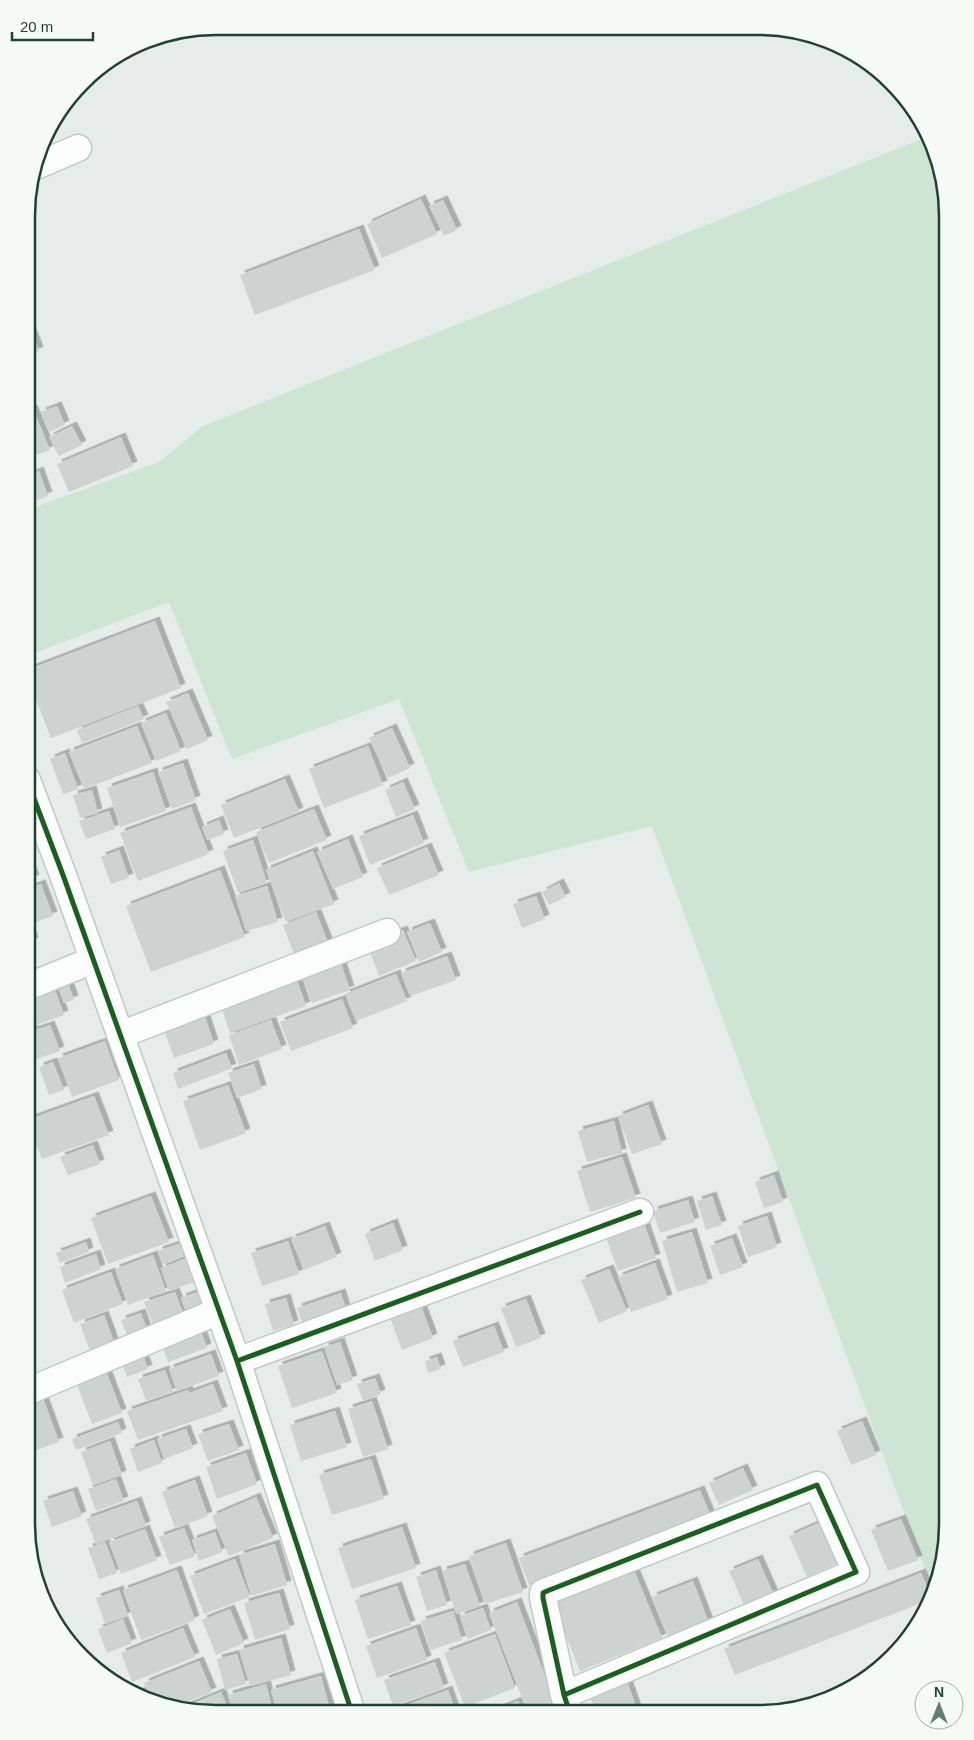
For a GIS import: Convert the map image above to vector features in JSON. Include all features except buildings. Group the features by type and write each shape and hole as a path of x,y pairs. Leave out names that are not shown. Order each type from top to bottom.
{"street":[{"path":"43,163 78,148"},
{"path":"35,801 94,960 237,1361 350,1705"},
{"path":"120,1036 387,932"},
{"path":"35,984 94,960"},
{"path":"237,1361 640,1212"},
{"path":"35,1388 219,1312"},
{"path":"817,1485 856,1572 567,1704 543,1593 817,1485"}],"green space":[{"path":"921,139 933,169 939,204 939,1536 936,1559 929,1581 652,826 469,872 399,699 232,759 169,602 35,653 35,507 159,462 203,426"}],"cycle path":[{"path":"35,801 237,1361 349,1705"},
{"path":"237,1361 640,1212"},
{"path":"817,1485 856,1572 564,1695 543,1593 817,1485"},
{"path":"564,1695 567,1705"}]}
